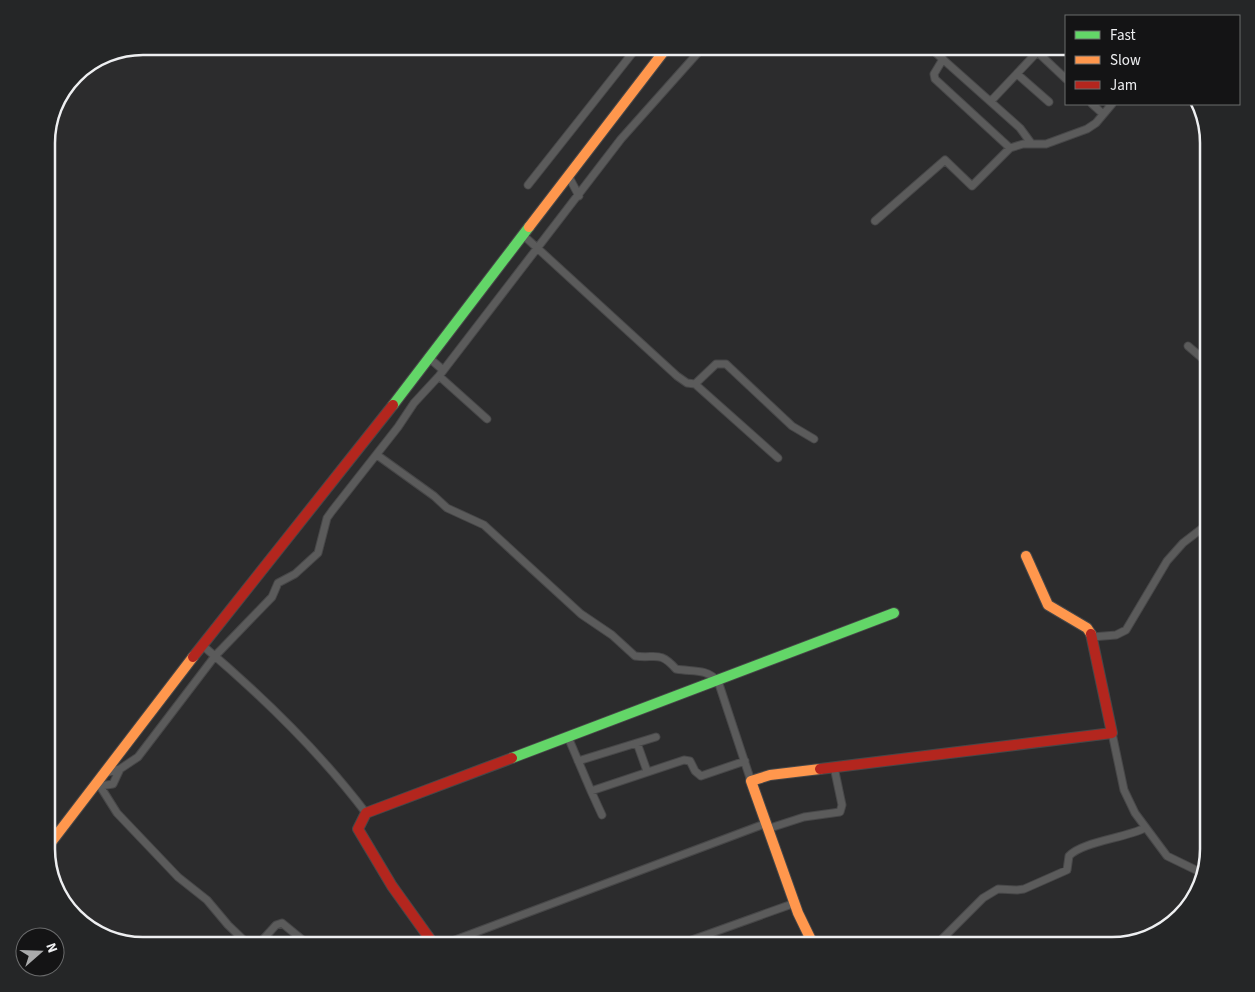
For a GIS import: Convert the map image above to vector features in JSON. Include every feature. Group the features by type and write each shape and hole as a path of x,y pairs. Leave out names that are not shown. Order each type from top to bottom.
{"street":[{"path":"528,185 631,55"},
{"path":"55,837 98,784 202,645 358,451 428,357 569,177 661,55"},
{"path":"105,773 120,769 138,757 216,656 272,597 281,580 295,574 318,553 328,518 414,403 441,373 621,140 696,55"},
{"path":"938,55 1020,128 1031,143"},
{"path":"992,102 1034,55"},
{"path":"1045,55 1065,78"},
{"path":"943,59 934,74 935,79 1010,148"},
{"path":"1017,74 1049,102"},
{"path":"1093,105 1103,114"},
{"path":"875,222 945,160 972,186 1010,148 1031,143 1046,144 1088,129 1094,125 1111,105"},
{"path":"569,177 579,196"},
{"path":"523,235 677,376 687,383 695,384 778,458"},
{"path":"1188,346 1200,356"},
{"path":"428,357 441,373 487,419"},
{"path":"695,384 716,364 726,364 792,426 814,439"},
{"path":"377,454 434,496 447,508 484,525 581,614 612,635 635,656 651,655 666,658 676,669 705,671 718,681 751,780 769,825 804,928 809,937"},
{"path":"1092,636 1116,635 1126,630 1167,561 1183,543 1200,530"},
{"path":"1026,556 1048,605 1087,628 1092,636 1126,796 1144,828 1167,856 1197,870"},
{"path":"429,937 392,886 374,853 360,835 358,829 366,812 718,681 894,613"},
{"path":"202,645 216,656 321,757 366,812"},
{"path":"751,780 770,775 1112,733"},
{"path":"568,737 602,815"},
{"path":"578,761 656,737"},
{"path":"637,743 647,771"},
{"path":"591,791 647,771 688,760 698,775 705,776 745,761"},
{"path":"464,937 769,825 840,812 842,805 834,767"},
{"path":"98,784 113,784 120,769"},
{"path":"98,784 118,813 178,877 208,900 228,925 241,937"},
{"path":"944,937 984,898 998,889 1017,890 1034,885 1067,870 1069,856 1076,850 1128,836 1144,828"},
{"path":"700,937 795,902"},
{"path":"266,937 279,923 287,926 300,937"}],"traffic: fast":[{"path":"393,405 529,227"},
{"path":"512,758 894,613"}],"traffic: slow":[{"path":"529,227 661,55"},
{"path":"1026,556 1048,605 1087,628 1091,634"},
{"path":"55,837 193,657"},
{"path":"810,937 798,913 751,781 770,775 820,769"}],"traffic: jam":[{"path":"193,657 393,405"},
{"path":"820,769 1112,733 1091,634"},
{"path":"429,937 392,886 358,829 366,813 512,758"}]}
